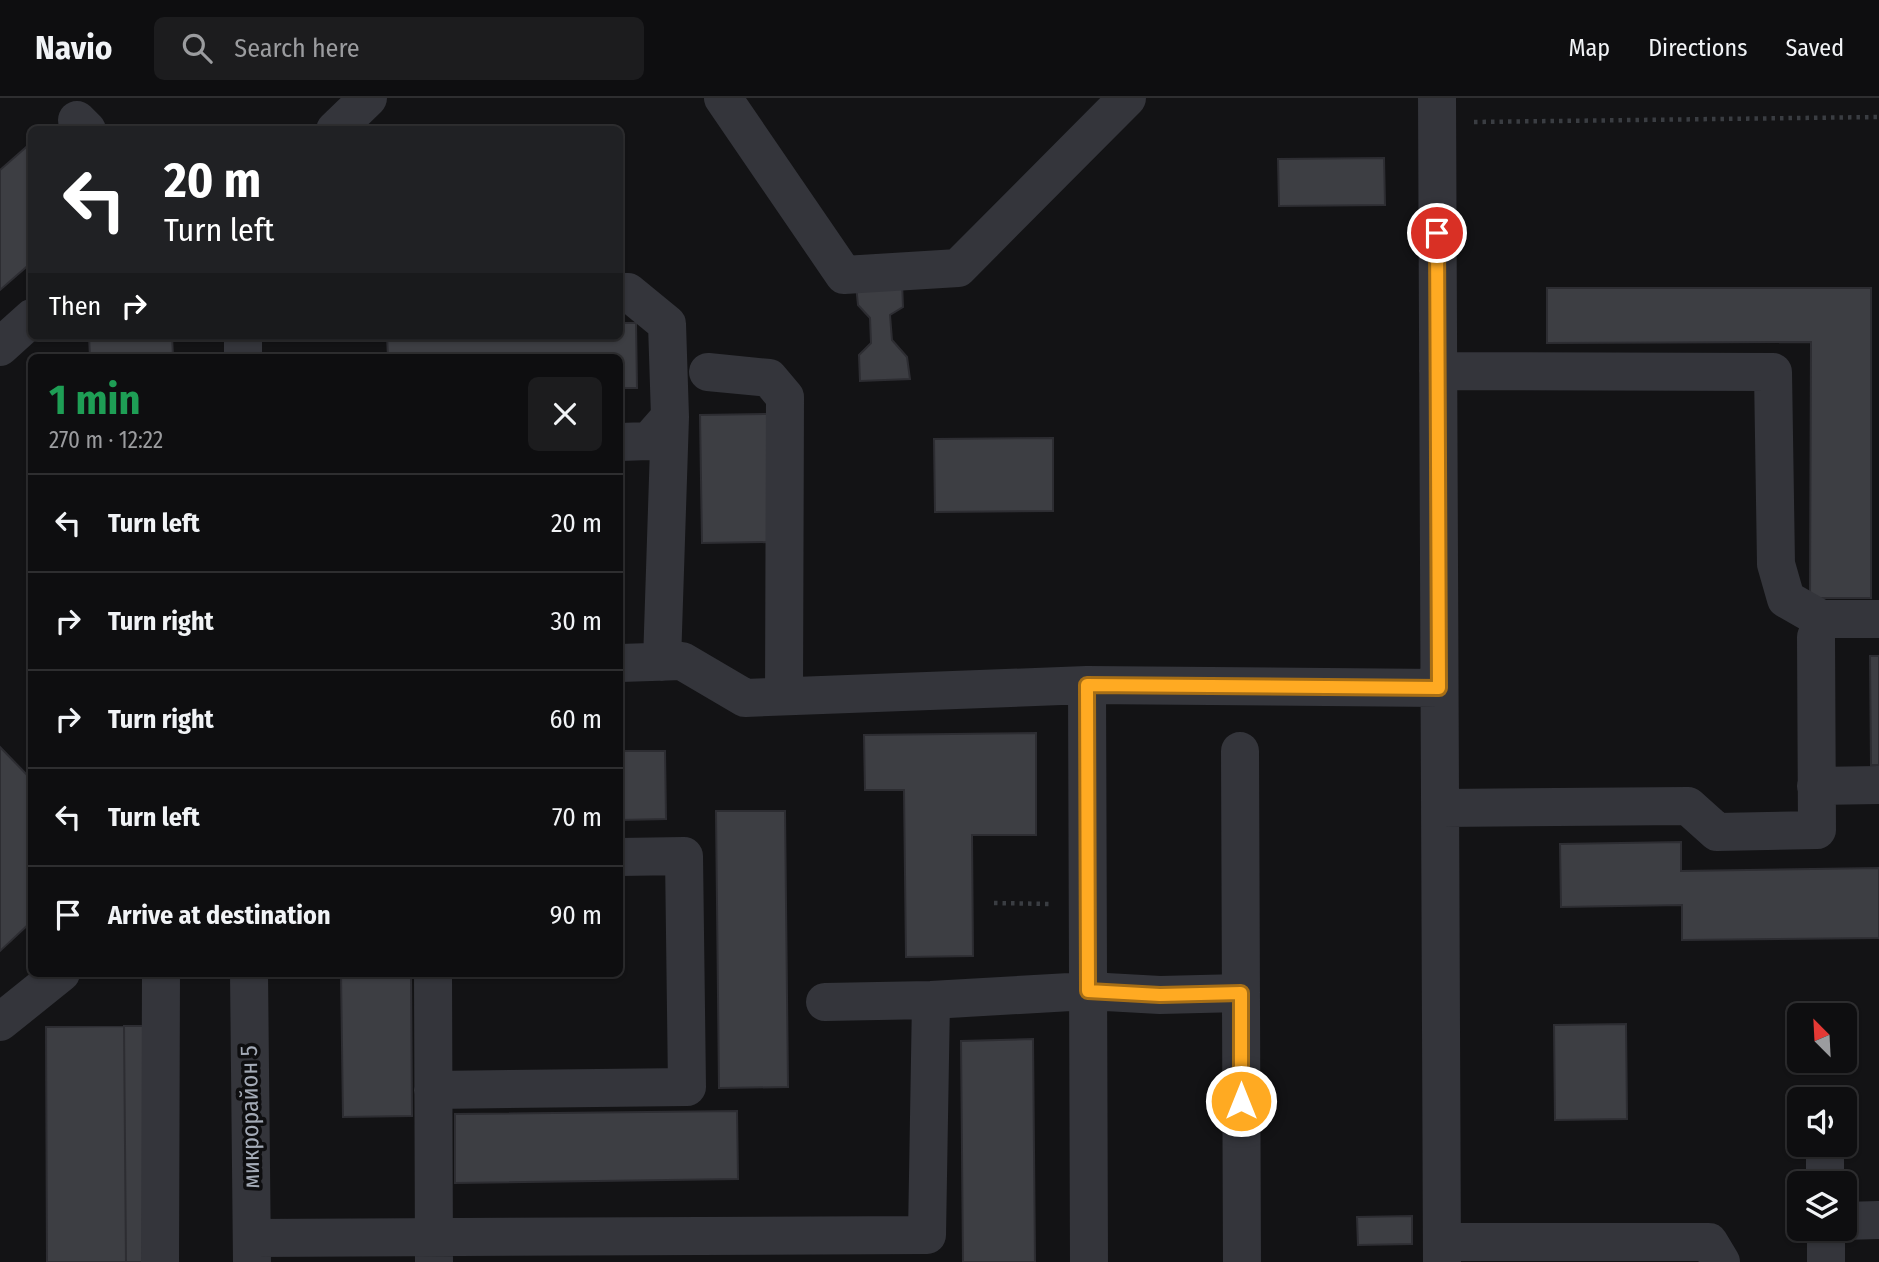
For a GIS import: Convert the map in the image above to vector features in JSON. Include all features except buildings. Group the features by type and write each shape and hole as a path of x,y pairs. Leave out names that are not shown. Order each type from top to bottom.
{"street":[{"path":"339,126 368,98"},
{"path":"723,98 844,275 958,268 1128,98"},
{"path":"1437,110 1442,1252 1709,1242 1721,1262"},
{"path":"623,292 628,292 667,324 670,417 662,662"},
{"path":"0,347 28,322"},
{"path":"1438,371 1773,372 1776,564 1786,599 1821,619 1879,619"},
{"path":"708,372 769,378 785,397 784,696"},
{"path":"623,442 649,441 670,417"},
{"path":"1442,808 1688,806 1717,832 1817,830 1816,637"},
{"path":"623,663 682,661 745,698 1087,685 1439,688"},
{"path":"1087,685 1089,1262"},
{"path":"1240,751 1242,1262"},
{"path":"1816,786 1879,785"},
{"path":"433,1090 687,1087 684,856 623,857"},
{"path":"0,1022 56,977"},
{"path":"160,1262 161,977"},
{"name":"микрорайон 5","path":"249,977 252,1250"},
{"path":"433,977 434,1250"},
{"path":"825,1002 931,1000 1088,991 1160,995 1241,993"},
{"path":"252,1250 781,1249 927,1235 931,1000"},
{"path":"1857,1221 1879,1220"},
{"path":"1826,1241 1826,1262"}],"path":[{"path":"1437,110 1879,117"},
{"path":"994,903 1088,904"}],"route":[{"path":"1241,1101 1241,993 1160,995 1088,991 1087,685 1439,688 1437,233"}]}
